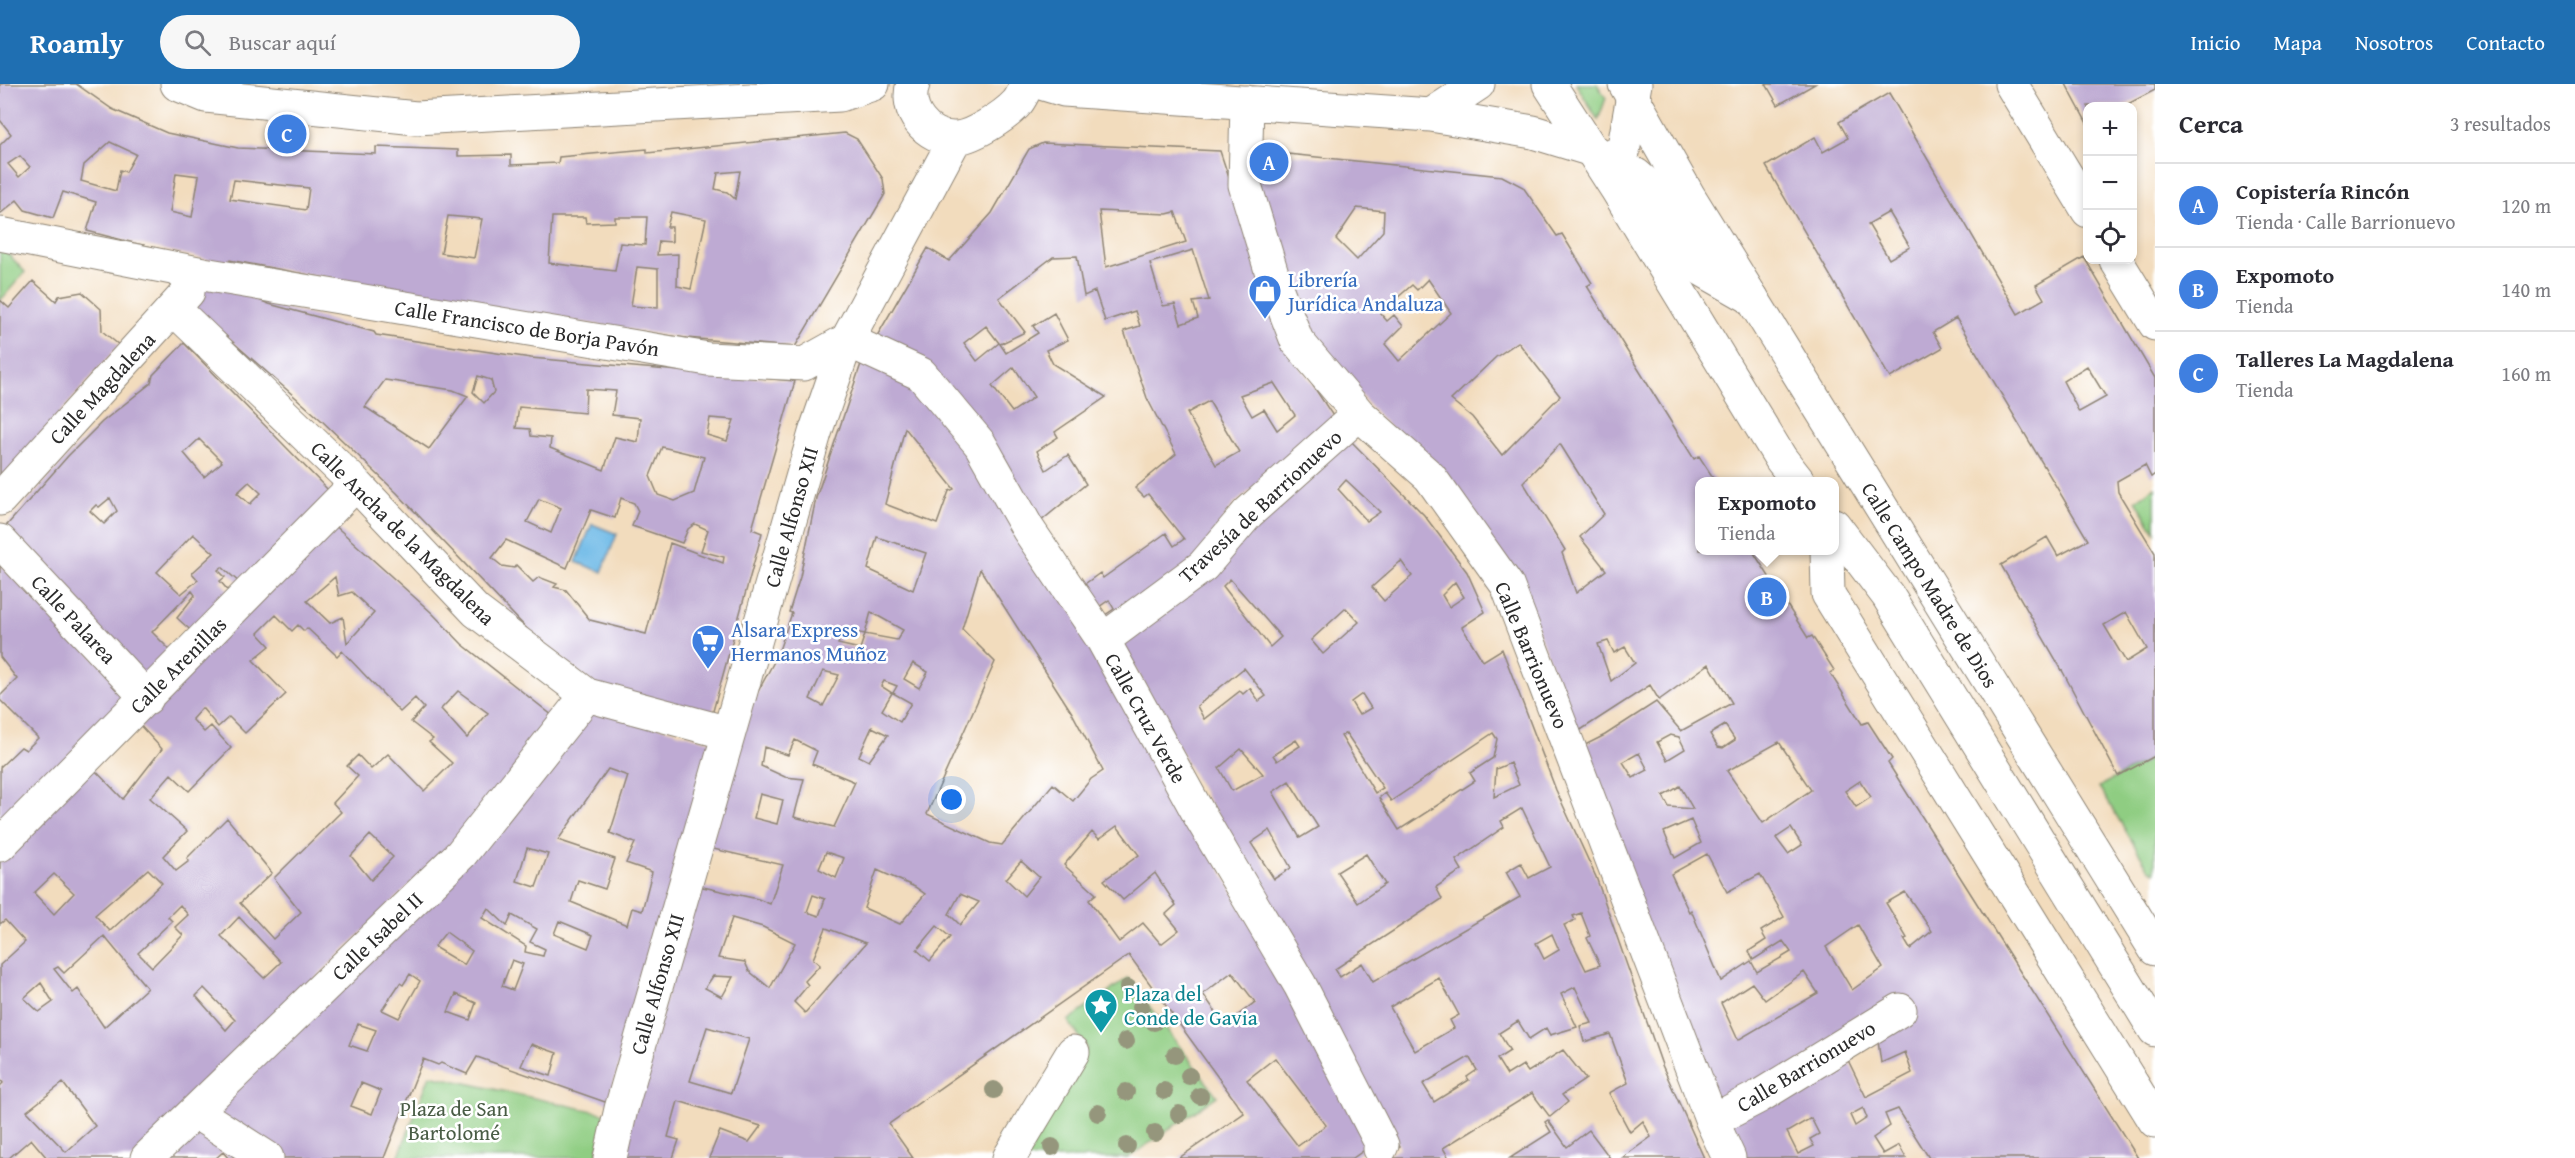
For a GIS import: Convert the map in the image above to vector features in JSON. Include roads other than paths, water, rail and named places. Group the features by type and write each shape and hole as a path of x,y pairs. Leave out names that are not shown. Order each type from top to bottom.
{"street":[{"path":"177,84 206,96 416,118 840,95 913,99 933,133 956,138 989,125 1016,104 1028,84"},
{"path":"840,95 873,84"},
{"path":"1044,84 1064,90 1431,115 1526,130 1592,150"},
{"path":"1431,115 1478,84"},
{"path":"1549,84 1592,150 1618,177 1781,459 1795,477"},
{"path":"2011,84 2087,210"},
{"name":"Calle Campo Madre de Dios","path":"1618,177 1631,88"},
{"name":"Calle Campo Madre de Dios","path":"1631,88 1688,195 2155,949"},
{"name":"Calle Barrionuevo","path":"1247,102 1245,185 1276,290 1297,340 1359,414 1430,477 1507,585 1712,1121 1730,1158"},
{"name":"Calle Alfonso XII","path":"610,1158 624,1098 815,433 847,340 956,138"},
{"path":"1618,177 1636,175 1656,192 1703,270 1752,298"},
{"name":"Calle Francisco de Borja Pavón","path":"0,234 203,274 708,358 804,364 847,340"},
{"path":"2118,264 2155,324"},
{"name":"Calle Magdalena","path":"0,499 174,309 203,274"},
{"name":"Calle Ancha de la Magdalena","path":"174,309 356,484 476,610 587,695 728,733"},
{"name":"Calle Cruz Verde","path":"847,340 921,374 980,444 1028,529 1103,640 1200,816 1300,985 1382,1145 1377,1155"},
{"name":"Travesía de Barrionuevo","path":"1103,640 1203,566 1248,513 1359,414"},
{"name":"Calle Arenillas","path":"0,845 356,484"},
{"name":"Calle Campo Madre de Dios","path":"1839,532 1888,596 2155,1030"},
{"name":"Calle Palarea","path":"0,541 147,698"},
{"path":"1827,555 1828,594 2155,1121"},
{"name":"Calle Isabel II","path":"147,1158 197,1113 461,854 587,695"},
{"name":"Calle Barrionuevo","path":"1712,1121 1760,1096 1900,1010"},
{"path":"1010,1158 1072,1052"},
{"path":"197,1113 267,1158"}],"water":[{"path":"592,524 617,534 602,572 576,562"}],"place":[{"name":"Talleres La Magdalena","path":"287,134"},
{"name":"Copistería Rincón","path":"1269,162"},
{"name":"Librería Jurídica Andaluza","path":"1265,320"},
{"name":"Expomoto","path":"1767,597"},
{"name":"Alsara Express Hermanos Muñoz","path":"708,670"},
{"name":"Plaza del Conde de Gavia","path":"1101,1034"}],"park label":[{"name":"Plaza de San Bartolomé","path":"454,1120"}]}
